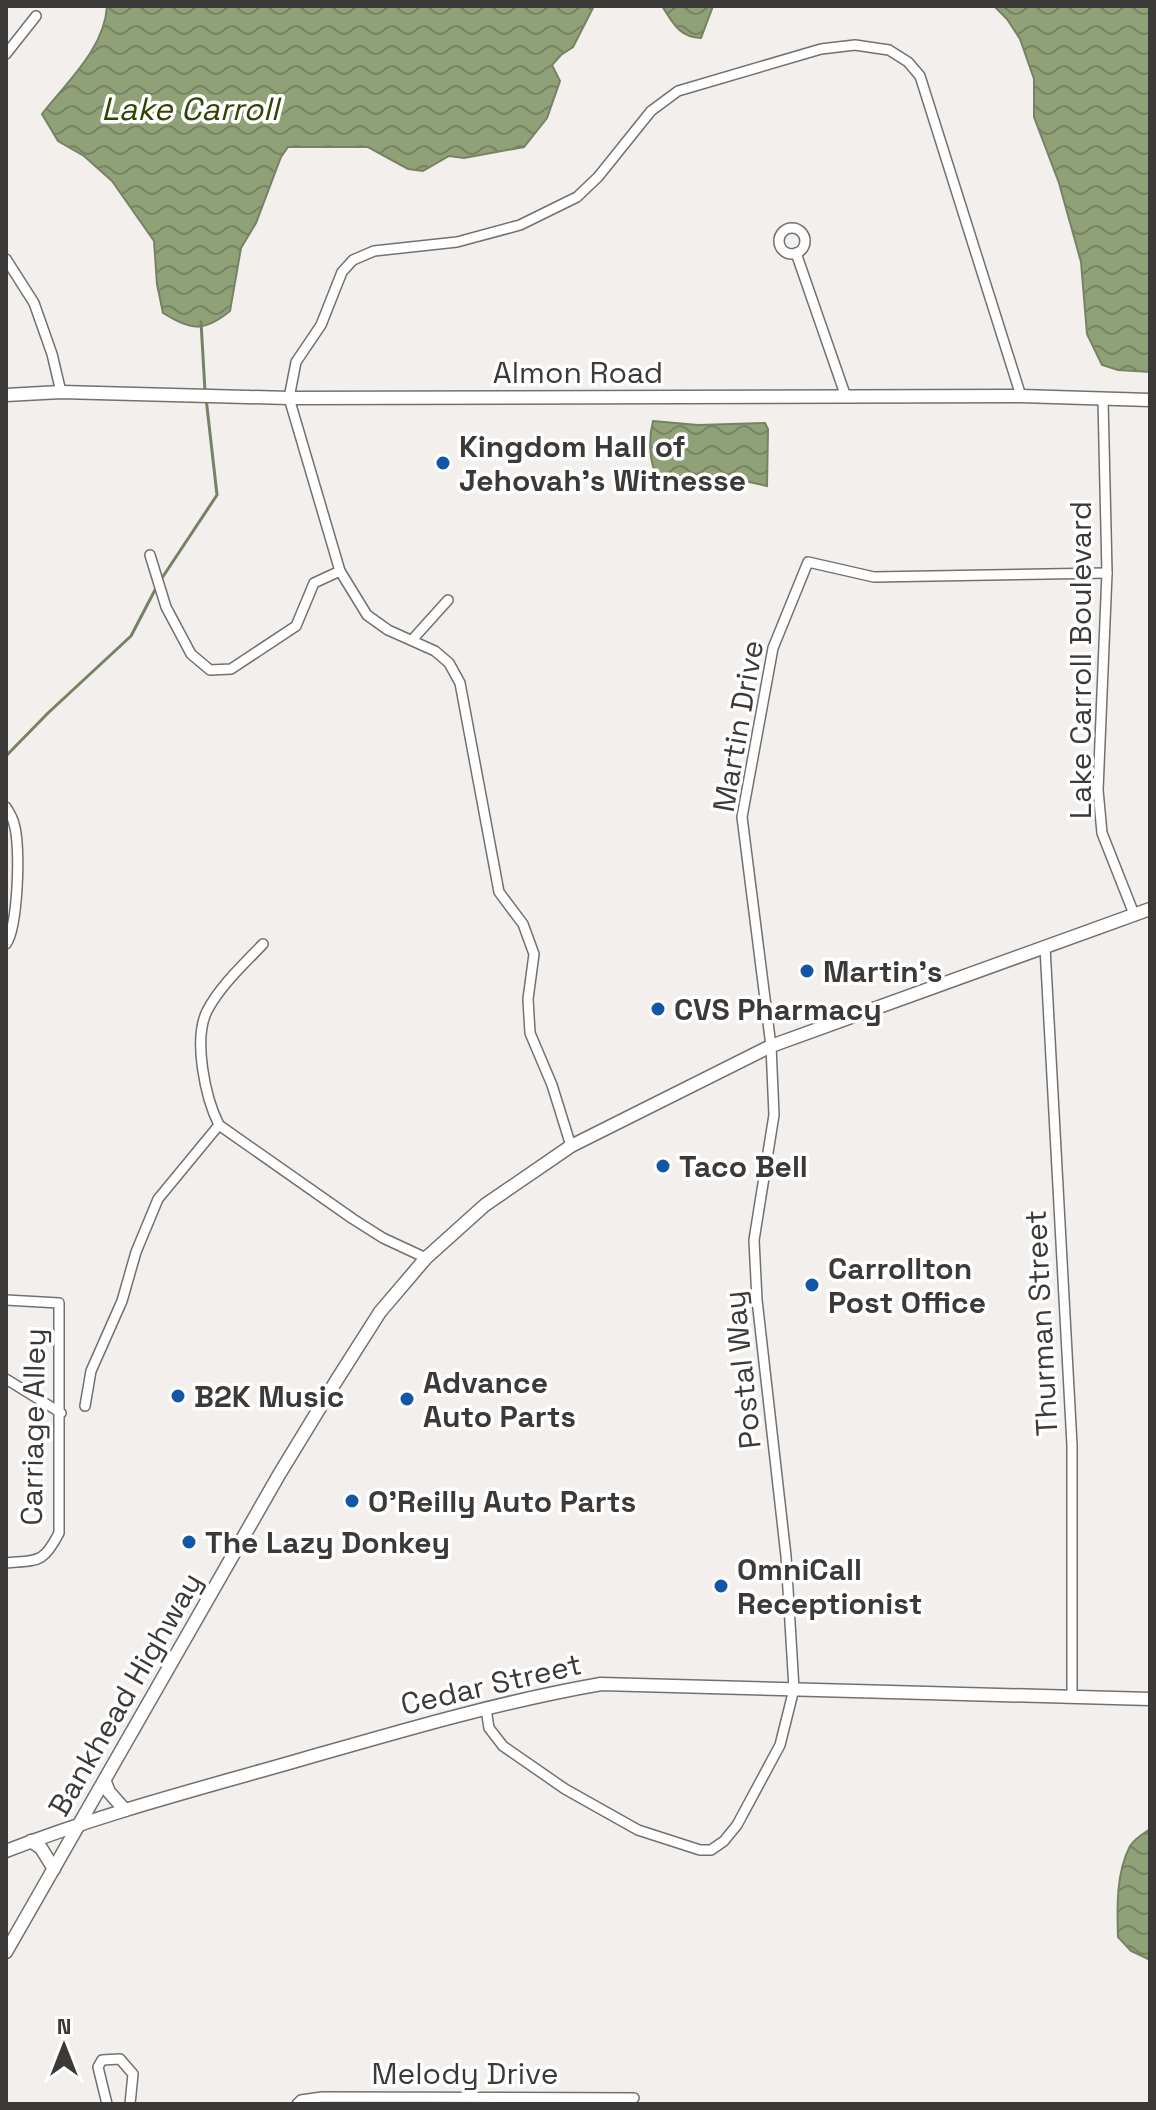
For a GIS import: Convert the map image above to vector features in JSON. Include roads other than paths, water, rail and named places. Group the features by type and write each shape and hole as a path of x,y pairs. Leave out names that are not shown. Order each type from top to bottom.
{"street":[{"path":"6,54 36,16"},
{"path":"571,1146 552,1085 530,1033 528,999 534,954 523,924 499,892 460,683 443,657 388,630 367,615 340,571 289,398 296,362 321,325 342,272 353,260 374,251 457,242 520,225 577,197 598,177 651,111 678,91 821,49 855,45 889,50 908,62 920,76 1021,396"},
{"path":"796,253 846,397"},
{"path":"6,259 34,303 52,354 61,392"},
{"name":"Almon Road","path":"6,395 61,392 289,398 1021,396 1150,400"},
{"name":"Lake Carroll Boulevard","path":"1103,400 1107,573 1098,790 1102,833 1134,914"},
{"path":"150,555 166,607 191,654 210,670 231,669 296,626 314,583 340,571"},
{"name":"Martin Drive","path":"771,1046 742,817 773,648 808,562 874,577 1107,573"},
{"path":"412,640 448,600"},
{"path":"6,807 15,826 17,911 6,944"},
{"name":"Bankhead Highway","path":"6,1952 280,1473 380,1312 426,1258 485,1205 571,1146 771,1046 1150,909"},
{"path":"263,944 227,983 206,1012 201,1048 209,1106 219,1125 353,1219 383,1238 426,1258"},
{"name":"Thurman Street","path":"1045,947 1072,1445 1072,1697"},
{"name":"Postal Way","path":"486,1709 489,1728 503,1746 565,1789 638,1830 700,1850 711,1850 724,1841 737,1825 780,1745 794,1689 786,1556 757,1300 754,1240 774,1115 771,1046"},
{"path":"85,1406 91,1371 122,1301 136,1252 158,1199 219,1125"},
{"name":"Carriage Alley","path":"6,1300 59,1303 61,1413 59,1533 50,1550 39,1560 6,1563"},
{"path":"6,1379 61,1413"},
{"name":"Cedar Street","path":"6,1851 82,1822 486,1709 601,1684 1150,1699"},
{"path":"105,1782 109,1792 125,1810"},
{"path":"31,1841 41,1848 54,1869"},
{"path":"107,2104 98,2067 102,2060 111,2058 120,2059 133,2074 130,2104"},
{"name":"Melody Drive","path":"297,2104 301,2100 322,2097 634,2098"}],"water":[{"name":"Lake Carroll","path":"107,6 594,6 573,47 552,65 560,81 547,118 524,147 464,158 449,156 423,171 408,169 368,147 288,147 281,157 256,223 241,248 230,311 212,323 197,327 163,313 154,241 112,181 84,156 58,141 42,114 92,50 105,21"},
{"path":"662,6 713,6 701,38 682,32"},
{"path":"994,6 1150,6 1150,372 1118,370 1102,365 1087,334 1081,262 1059,183 1034,117 1034,79 1020,39"},
{"path":"653,421 698,425 765,423 768,429 767,486 740,480 722,481 691,473 659,477 651,458"},
{"path":"1150,1829 1150,1960 1131,1951 1118,1937 1117,1914 1125,1856 1134,1841"}],"waterway":[{"path":"201,322 205,391"},
{"path":"160,581 217,495 206,398"},
{"path":"6,756 131,636 156,588"}],"place":[{"name":"Kingdom Hall of Jehovah’s Witnesse","path":"443,463"},
{"name":"Martin's","path":"807,971"},
{"name":"CVS Pharmacy","path":"658,1009"},
{"name":"Taco Bell","path":"663,1166"},
{"name":"Carrollton Post Office","path":"812,1285"},
{"name":"B2K Music","path":"178,1396"},
{"name":"Advance Auto Parts","path":"407,1399"},
{"name":"O'Reilly Auto Parts","path":"352,1501"},
{"name":"The Lazy Donkey","path":"189,1542"},
{"name":"OmniCall Receptionist","path":"721,1586"}]}
